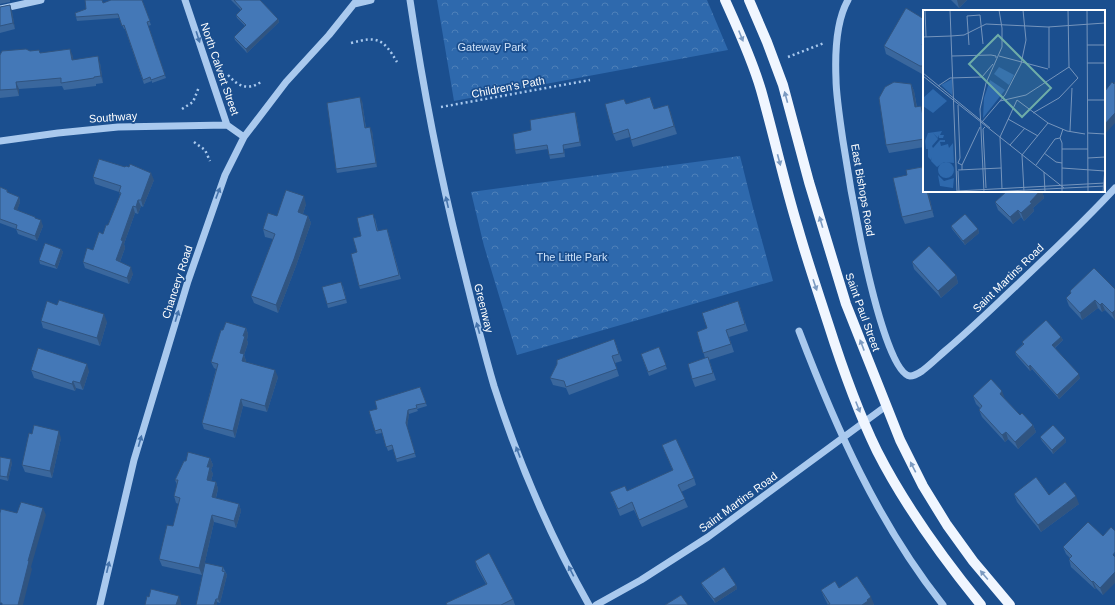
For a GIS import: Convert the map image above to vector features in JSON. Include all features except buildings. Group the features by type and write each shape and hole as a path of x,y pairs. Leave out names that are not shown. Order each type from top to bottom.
{"main road":[{"path":"725,0 741,36 760,88 797,226 813,278 846,377 864,423 902,494 946,561 981,605"},
{"name":"Saint Paul Street","path":"749,0 783,85 809,182 846,304 900,440 919,479 947,525 972,561 1010,605"}],"street":[{"path":"0,9 41,0"},
{"name":"North Calvert Street","path":"186,0 227,125 244,137"},
{"name":"Chancery Road","path":"100,605 134,460 167,350 225,176 244,137 286,82 329,35 356,2 371,0"},
{"name":"Greenway","path":"409,0 441,178 476,322 495,387 532,488 559,548 589,605"},
{"name":"East Bishops Road","path":"848,0 840,22 838,34 836,80 843,141 856,218 880,318 899,368 904,374 909,376"},
{"name":"Southway","path":"0,141 118,127 227,125"},
{"name":"Saint Martins Road","path":"909,376 922,371 978,322 1072,232 1115,188"},
{"path":"799,331 843,439 882,516 926,583 943,605"},
{"name":"Saint Martins Road","path":"596,605 708,537 886,406"}],"path":[{"path":"351,43 367,38 377,39 385,44 397,62"},
{"path":"788,57 824,42"},
{"path":"228,75 234,82 241,86 250,87 261,82"},
{"name":"Children's Path","path":"428,109 590,80"},
{"path":"182,109 193,102 199,87"},
{"path":"194,142 205,150 210,161"}],"green space":[{"name":"Gateway Park","path":"437,0 707,0 728,50 454,101"},
{"name":"The Little Park","path":"740,156 773,281 517,355 484,246 471,192"}]}
